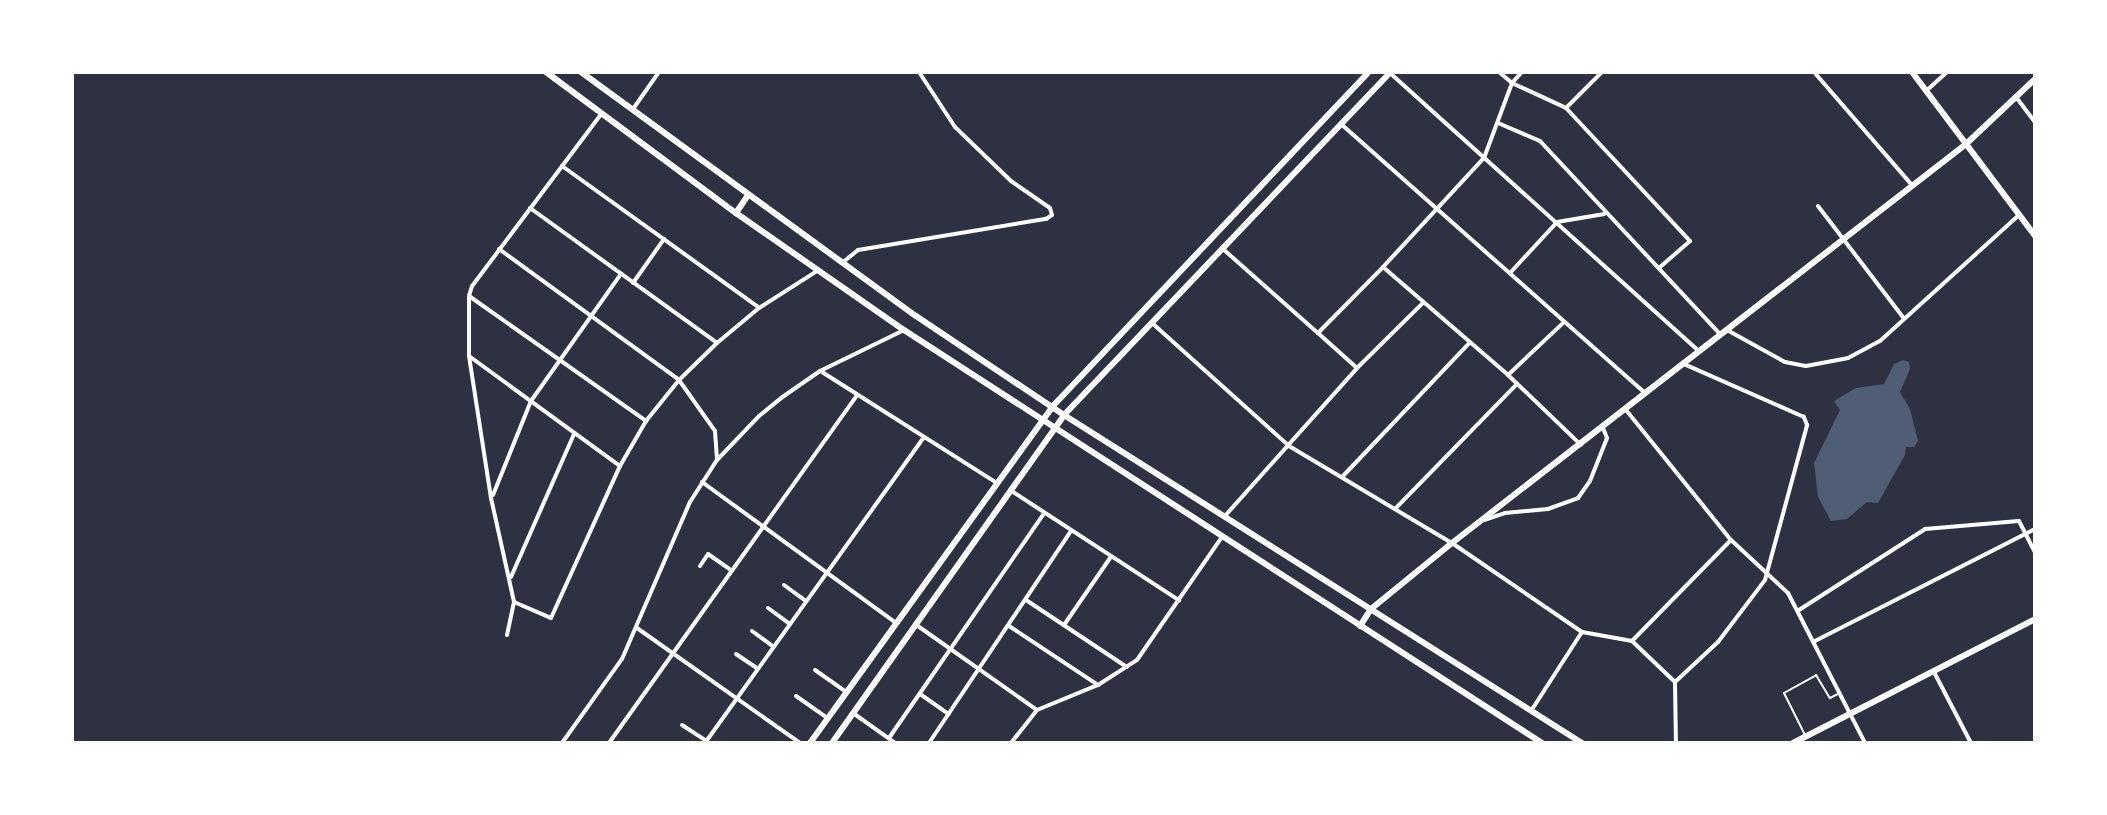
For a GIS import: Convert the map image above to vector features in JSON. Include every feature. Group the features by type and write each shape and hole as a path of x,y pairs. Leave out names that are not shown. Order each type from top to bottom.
{"street":[{"path":"546,72 736,213 904,330 1542,743"},
{"path":"581,72 842,263 1052,407 1582,743"},
{"path":"633,110 659,72"},
{"path":"842,263 858,250 1046,219 1052,215 1050,208 1011,181 955,127 919,72"},
{"path":"810,743 995,482 1052,407 1369,72"},
{"path":"832,743 1064,415 1390,72 1700,352"},
{"path":"1499,72 1512,83 1566,108 1690,241 1660,267"},
{"path":"1318,333 1484,158 1512,83 1522,72"},
{"path":"1566,108 1602,72"},
{"path":"1814,72 1912,186"},
{"path":"1912,72 2035,236"},
{"path":"1926,91 1947,72"},
{"path":"1360,626 1371,609 1452,543 1966,144 2035,79"},
{"path":"2016,97 2035,122"},
{"path":"507,635 514,602 491,498 469,356 469,296 499,249 602,113"},
{"path":"1498,123 1540,141 1724,333 1785,362 1817,365 1865,350 1880,341 2019,215"},
{"path":"1341,124 1646,394"},
{"path":"562,166 759,308"},
{"path":"736,213 748,195"},
{"path":"1818,206 1903,317"},
{"path":"530,208 717,343"},
{"path":"1510,273 1557,222 1606,213"},
{"path":"633,283 664,239"},
{"path":"499,249 679,380 715,431 717,460"},
{"path":"1223,249 1357,368"},
{"path":"1383,267 1508,375 1581,445"},
{"path":"514,602 551,618 620,466 646,421 679,380 717,343 759,308 818,270"},
{"path":"491,498 531,401 621,274"},
{"path":"469,296 646,421"},
{"path":"1224,517 1357,368 1423,303"},
{"path":"1508,375 1565,322"},
{"path":"1152,323 1289,446 1452,543 1582,632 1632,641 1675,682 1676,743"},
{"path":"562,743 622,659 702,482 717,460 759,416 820,371 904,330"},
{"path":"1343,476 1469,343"},
{"path":"469,356 620,466"},
{"path":"1675,682 1718,642 1765,580 1807,425 1804,417 1684,364"},
{"path":"820,371 995,482"},
{"path":"1395,509 1517,384"},
{"path":"609,743 857,395"},
{"path":"1626,410 1731,540 1766,569 1799,610 1865,743"},
{"path":"1482,521 1505,513 1548,509 1578,498 1590,481 1607,438 1603,428"},
{"path":"510,579 574,434"},
{"path":"682,725 706,742 924,437"},
{"path":"702,482 895,622"},
{"path":"1009,490 1179,600"},
{"path":"889,738 1044,513"},
{"path":"1799,610 1925,529 2019,521 2035,553"},
{"path":"1815,641 2035,529"},
{"path":"929,743 1071,531"},
{"path":"1011,743 1037,710 1098,685 1127,667 1152,642 1222,537"},
{"path":"1632,641 1731,540"},
{"path":"700,566 708,554 732,571"},
{"path":"1064,625 1111,557"},
{"path":"784,585 805,600"},
{"path":"1025,600 1127,667"},
{"path":"768,608 789,623"},
{"path":"1793,743 2035,619"},
{"path":"915,624 1037,710"},
{"path":"1009,626 1098,685"},
{"path":"637,628 800,743"},
{"path":"752,631 773,646"},
{"path":"1531,711 1582,632"},
{"path":"736,654 757,668"},
{"path":"815,670 846,692"},
{"path":"1934,672 1971,743"},
{"path":"920,694 949,714"},
{"path":"796,696 828,718"},
{"path":"853,713 895,743"}],"lane":[{"path":"1805,736 1784,693 1816,675 1830,698 1839,693"}],"water":[{"path":"1903,360 1909,362 1910,369 1900,392 1910,409 1918,441 1914,447 1906,447 1905,455 1878,503 1867,502 1847,519 1831,521 1818,497 1814,463 1840,410 1834,401 1856,388 1884,384 1894,364"}]}
